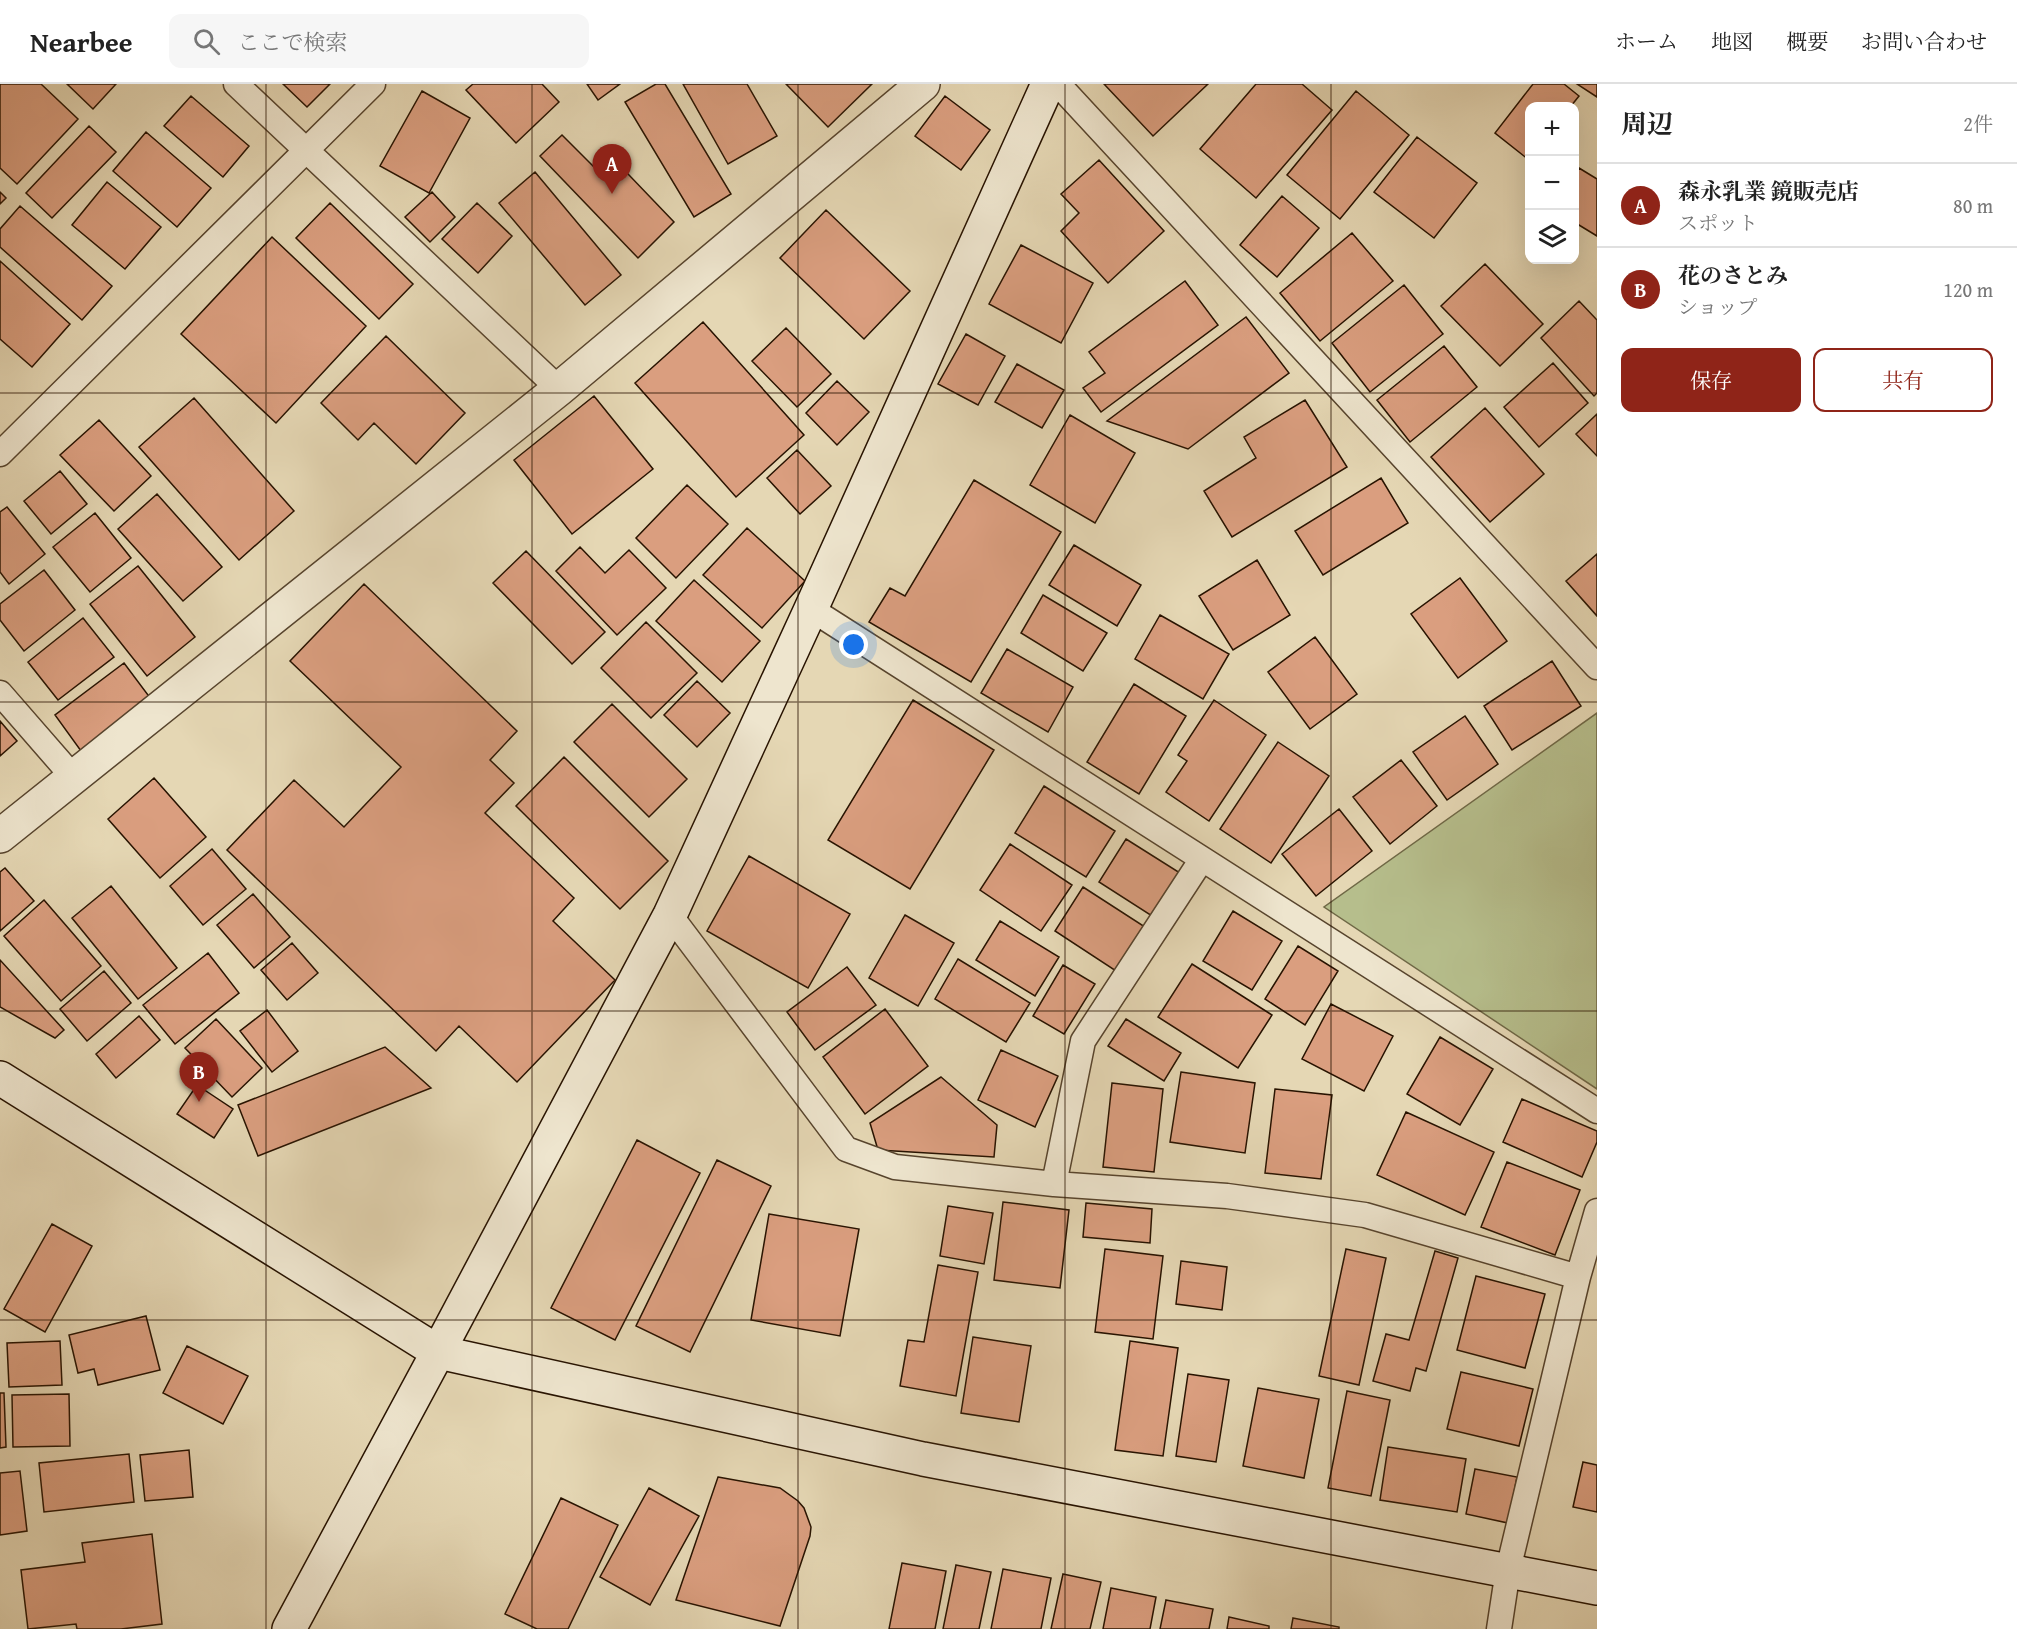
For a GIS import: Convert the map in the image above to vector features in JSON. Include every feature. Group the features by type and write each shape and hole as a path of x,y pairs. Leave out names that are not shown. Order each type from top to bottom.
{"street":[{"path":"0,836 559,389 924,84"},
{"path":"289,1629 670,915 1048,84"},
{"path":"0,1078 438,1352 924,1460 1597,1588"}],"lane":[{"path":"236,84 559,389"},
{"path":"0,454 373,84"},
{"path":"1058,84 1597,668"},
{"path":"811,609 1597,1111"},
{"path":"0,693 74,778"},
{"path":"1054,1184 1083,1041 1202,859"},
{"path":"670,915 846,1149 895,1167 1054,1184 1227,1196 1365,1215 1578,1277"},
{"path":"1499,1629 1508,1570 1578,1277 1597,1211"}],"green space":[{"path":"1597,713 1597,1089 1324,907"}],"building":[{"path":"0,84 41,84 78,119 17,184 0,168"},
{"path":"67,84 116,84 93,109"},
{"path":"283,84 330,84 307,107"},
{"path":"473,84 542,84 559,102 516,143 466,90"},
{"path":"587,84 620,84 598,100"},
{"path":"656,84 665,84 731,194 694,217 625,102"},
{"path":"683,84 747,84 777,136 728,164"},
{"path":"786,84 872,84 828,127"},
{"path":"1104,84 1208,84 1153,136"},
{"path":"1256,84 1302,84 1332,110 1256,198 1200,149"},
{"path":"1533,84 1564,84 1579,96 1574,102 1525,102 1525,157 1495,133"},
{"path":"1577,84 1597,84 1597,97"},
{"path":"422,91 470,118 429,193 380,166"},
{"path":"1356,91 1409,135 1340,219 1287,175"},
{"path":"191,96 249,146 223,177 164,126"},
{"path":"945,96 990,130 961,170 915,136"},
{"path":"89,126 116,152 52,218 26,193"},
{"path":"146,132 211,188 177,227 113,171"},
{"path":"562,135 593,166 607,152 674,222 638,258 540,156"},
{"path":"1417,137 1477,183 1434,238 1374,192"},
{"path":"1099,160 1164,231 1108,283 1061,231 1079,213 1061,194"},
{"path":"1579,168 1597,179 1597,236 1579,225"},
{"path":"535,172 621,275 585,305 499,203"},
{"path":"107,182 161,227 125,269 72,225"},
{"path":"0,192 6,198 0,204"},
{"path":"432,192 455,217 430,242 405,217"},
{"path":"1282,196 1319,228 1277,277 1240,245"},
{"path":"330,203 413,284 379,319 296,238"},
{"path":"477,203 512,236 478,273 442,239"},
{"path":"20,206 112,286 82,320 0,247 0,229"},
{"path":"826,210 910,291 864,339 780,258"},
{"path":"1352,233 1393,281 1320,341 1280,293"},
{"path":"272,237 366,326 276,423 181,334"},
{"path":"1021,245 1093,283 1061,343 989,304"},
{"path":"0,261 70,324 32,367 0,339"},
{"path":"1485,264 1543,324 1500,366 1441,306"},
{"path":"1185,281 1218,325 1101,412 1083,388 1105,373 1089,352"},
{"path":"1404,285 1443,334 1370,392 1332,343"},
{"path":"1579,301 1597,320 1597,393 1594,396 1541,338"},
{"path":"1246,317 1289,373 1188,449 1107,421"},
{"path":"703,322 804,435 736,497 635,383"},
{"path":"786,328 831,374 797,407 752,361"},
{"path":"966,334 1005,356 978,405 938,384"},
{"path":"386,336 465,413 416,464 374,423 358,440 321,403"},
{"path":"1444,346 1477,387 1410,442 1377,400"},
{"path":"1553,363 1588,403 1539,447 1504,407"},
{"path":"1017,364 1064,390 1042,428 995,402"},
{"path":"837,381 869,412 837,445 806,413"},
{"path":"594,396 653,469 572,534 514,460"},
{"path":"194,398 294,511 239,560 139,447"},
{"path":"1305,400 1347,467 1232,537 1204,491 1256,458 1244,437"},
{"path":"1485,408 1544,474 1490,522 1431,457"},
{"path":"1597,414 1597,456 1576,434"},
{"path":"1070,415 1135,453 1095,523 1030,485"},
{"path":"99,420 151,476 114,511 60,455"},
{"path":"797,450 831,486 800,514 767,478"},
{"path":"60,471 87,504 51,534 24,501"},
{"path":"1381,478 1408,523 1323,575 1295,531"},
{"path":"974,480 1061,532 971,682 869,622 890,588 905,596"},
{"path":"687,485 728,524 676,578 636,538"},
{"path":"157,494 222,567 183,601 118,529"},
{"path":"7,507 45,554 9,584 0,572 0,512"},
{"path":"95,513 131,558 90,592 53,547"},
{"path":"747,528 805,581 762,628 703,575"},
{"path":"1074,545 1141,585 1117,626 1049,585"},
{"path":"580,547 605,573 629,550 666,588 617,635 556,571"},
{"path":"526,551 605,632 572,664 493,583"},
{"path":"1597,554 1597,616 1566,581"},
{"path":"1257,560 1290,615 1233,650 1199,596"},
{"path":"138,566 195,637 147,676 90,604"},
{"path":"44,570 75,610 24,651 0,620 0,604"},
{"path":"1460,578 1507,641 1458,678 1411,614"},
{"path":"694,580 760,641 722,682 656,621"},
{"path":"364,584 517,731 490,760 514,783 485,813 574,898 553,921 615,980 517,1082 459,1026 436,1051 227,850 294,780 344,827 401,767 290,661"},
{"path":"1043,595 1107,633 1083,671 1021,633"},
{"path":"1160,615 1229,654 1203,699 1135,659"},
{"path":"83,618 114,657 58,700 28,662"},
{"path":"646,622 697,673 651,718 601,668"},
{"path":"1315,637 1357,694 1310,729 1268,672"},
{"path":"1007,649 1073,687 1048,732 981,693"},
{"path":"1552,661 1581,706 1512,750 1484,706"},
{"path":"124,663 151,699 81,751 55,715"},
{"path":"697,681 730,713 697,747 664,715"},
{"path":"1134,684 1186,716 1139,794 1087,762"},
{"path":"913,700 994,750 910,889 828,840"},
{"path":"1214,700 1266,735 1209,821 1166,792 1187,761 1178,755"},
{"path":"612,704 687,779 649,817 574,742"},
{"path":"1465,716 1498,764 1447,800 1413,752"},
{"path":"0,721 17,741 0,756"},
{"path":"1278,742 1329,776 1271,863 1220,829"},
{"path":"564,757 668,861 620,909 516,806"},
{"path":"1401,760 1437,806 1390,844 1353,797"},
{"path":"154,778 206,837 160,878 108,819"},
{"path":"1044,786 1115,831 1086,877 1015,833"},
{"path":"1339,809 1372,851 1316,896 1282,854"},
{"path":"1126,839 1180,873 1152,916 1099,882"},
{"path":"1010,844 1072,885 1041,931 980,890"},
{"path":"212,849 246,889 203,925 170,886"},
{"path":"749,856 850,914 808,988 707,931"},
{"path":"5,868 34,901 0,931 0,872"},
{"path":"111,886 177,968 138,999 72,918"},
{"path":"1083,887 1145,927 1116,971 1055,931"},
{"path":"253,894 290,937 254,968 217,925"},
{"path":"44,900 101,966 61,1001 4,936"},
{"path":"1233,911 1282,941 1252,990 1203,961"},
{"path":"905,915 954,943 918,1006 869,978"},
{"path":"1000,921 1059,957 1035,996 976,960"},
{"path":"292,943 318,973 287,1000 261,970"},
{"path":"1298,946 1338,971 1305,1025 1265,999"},
{"path":"208,953 239,993 175,1044 143,1005"},
{"path":"958,959 1030,1003 1006,1042 935,999"},
{"path":"0,960 64,1030 55,1038 0,1007"},
{"path":"1192,964 1272,1015 1238,1068 1158,1017"},
{"path":"1063,965 1095,984 1064,1034 1033,1016"},
{"path":"847,967 876,1005 815,1050 787,1012"},
{"path":"104,971 131,1003 87,1041 60,1009"},
{"path":"1331,1004 1393,1036 1364,1091 1302,1059"},
{"path":"885,1009 928,1066 865,1114 823,1057"},
{"path":"267,1010 298,1051 272,1072 240,1031"},
{"path":"139,1016 160,1040 116,1078 96,1054"},
{"path":"216,1019 262,1068 232,1097 185,1048"},
{"path":"1126,1019 1181,1053 1164,1081 1108,1046"},
{"path":"1440,1037 1493,1069 1460,1125 1407,1094"},
{"path":"385,1047 431,1088 258,1156 238,1105"},
{"path":"1001,1050 1058,1076 1035,1127 978,1100"},
{"path":"1181,1072 1255,1083 1245,1153 1170,1142"},
{"path":"941,1077 997,1125 994,1157 878,1150 870,1123"},
{"path":"1112,1083 1163,1089 1154,1172 1103,1167"},
{"path":"197,1085 233,1109 214,1138 177,1114"},
{"path":"1275,1089 1332,1095 1321,1179 1265,1173"},
{"path":"1522,1099 1597,1131 1597,1142 1582,1177 1503,1142"},
{"path":"1406,1112 1494,1152 1465,1215 1377,1175"},
{"path":"637,1140 700,1173 615,1340 551,1308"},
{"path":"717,1160 771,1186 690,1352 636,1326"},
{"path":"1507,1162 1580,1190 1555,1255 1481,1227"},
{"path":"1003,1202 1069,1210 1060,1288 994,1280"},
{"path":"1086,1203 1152,1209 1150,1243 1083,1237"},
{"path":"948,1206 993,1213 984,1264 940,1256"},
{"path":"769,1214 859,1229 840,1336 751,1320"},
{"path":"52,1224 92,1246 45,1332 4,1309"},
{"path":"1105,1249 1163,1256 1153,1339 1095,1332"},
{"path":"1346,1249 1386,1258 1359,1385 1319,1376"},
{"path":"1435,1251 1458,1258 1426,1371 1416,1368 1410,1391 1373,1381 1386,1334 1409,1340"},
{"path":"1181,1261 1227,1267 1222,1310 1176,1304"},
{"path":"938,1265 978,1272 956,1396 900,1386 908,1340 924,1342"},
{"path":"1476,1276 1545,1294 1525,1368 1457,1350"},
{"path":"146,1316 160,1370 98,1385 94,1369 78,1373 69,1335"},
{"path":"973,1337 1031,1346 1019,1422 961,1413"},
{"path":"60,1341 62,1385 9,1387 7,1343"},
{"path":"1130,1341 1178,1348 1163,1456 1115,1450"},
{"path":"187,1346 248,1376 223,1424 163,1393"},
{"path":"1461,1372 1533,1389 1519,1446 1447,1429"},
{"path":"1188,1374 1229,1380 1216,1462 1176,1456"},
{"path":"1258,1388 1319,1399 1304,1478 1243,1466"},
{"path":"1347,1391 1390,1400 1371,1496 1328,1488"},
{"path":"0,1393 4,1393 6,1447 0,1448"},
{"path":"69,1394 70,1446 13,1447 12,1395"},
{"path":"1388,1447 1466,1459 1457,1512 1380,1500"},
{"path":"189,1450 193,1497 145,1501 140,1455"},
{"path":"129,1454 134,1502 44,1512 39,1463"},
{"path":"1583,1462 1597,1465 1597,1512 1573,1507"},
{"path":"1475,1469 1517,1477 1508,1523 1466,1514"},
{"path":"20,1471 27,1531 0,1535 0,1473"},
{"path":"718,1477 780,1488 804,1508 811,1527 810,1536 780,1626 676,1600"},
{"path":"649,1488 699,1516 650,1605 600,1577"},
{"path":"561,1498 618,1525 568,1629 537,1629 505,1614"},
{"path":"152,1534 162,1624 121,1629 77,1629 76,1624 28,1629 21,1570 85,1562 82,1543"},
{"path":"902,1563 946,1571 935,1629 889,1629"},
{"path":"956,1565 991,1572 979,1629 943,1629"},
{"path":"1003,1569 1051,1578 1041,1629 991,1629"},
{"path":"1063,1574 1101,1582 1090,1629 1051,1629"},
{"path":"1111,1588 1156,1597 1150,1629 1103,1629"},
{"path":"1166,1600 1213,1609 1209,1629 1160,1629"},
{"path":"1229,1617 1269,1626 1269,1629 1227,1629"},
{"path":"1293,1618 1339,1627 1339,1629 1291,1629"}],"place":[{"name":"森永乳業 鏡販売店","path":"612,194"},
{"name":"花のさとみ","path":"199,1102"}]}
